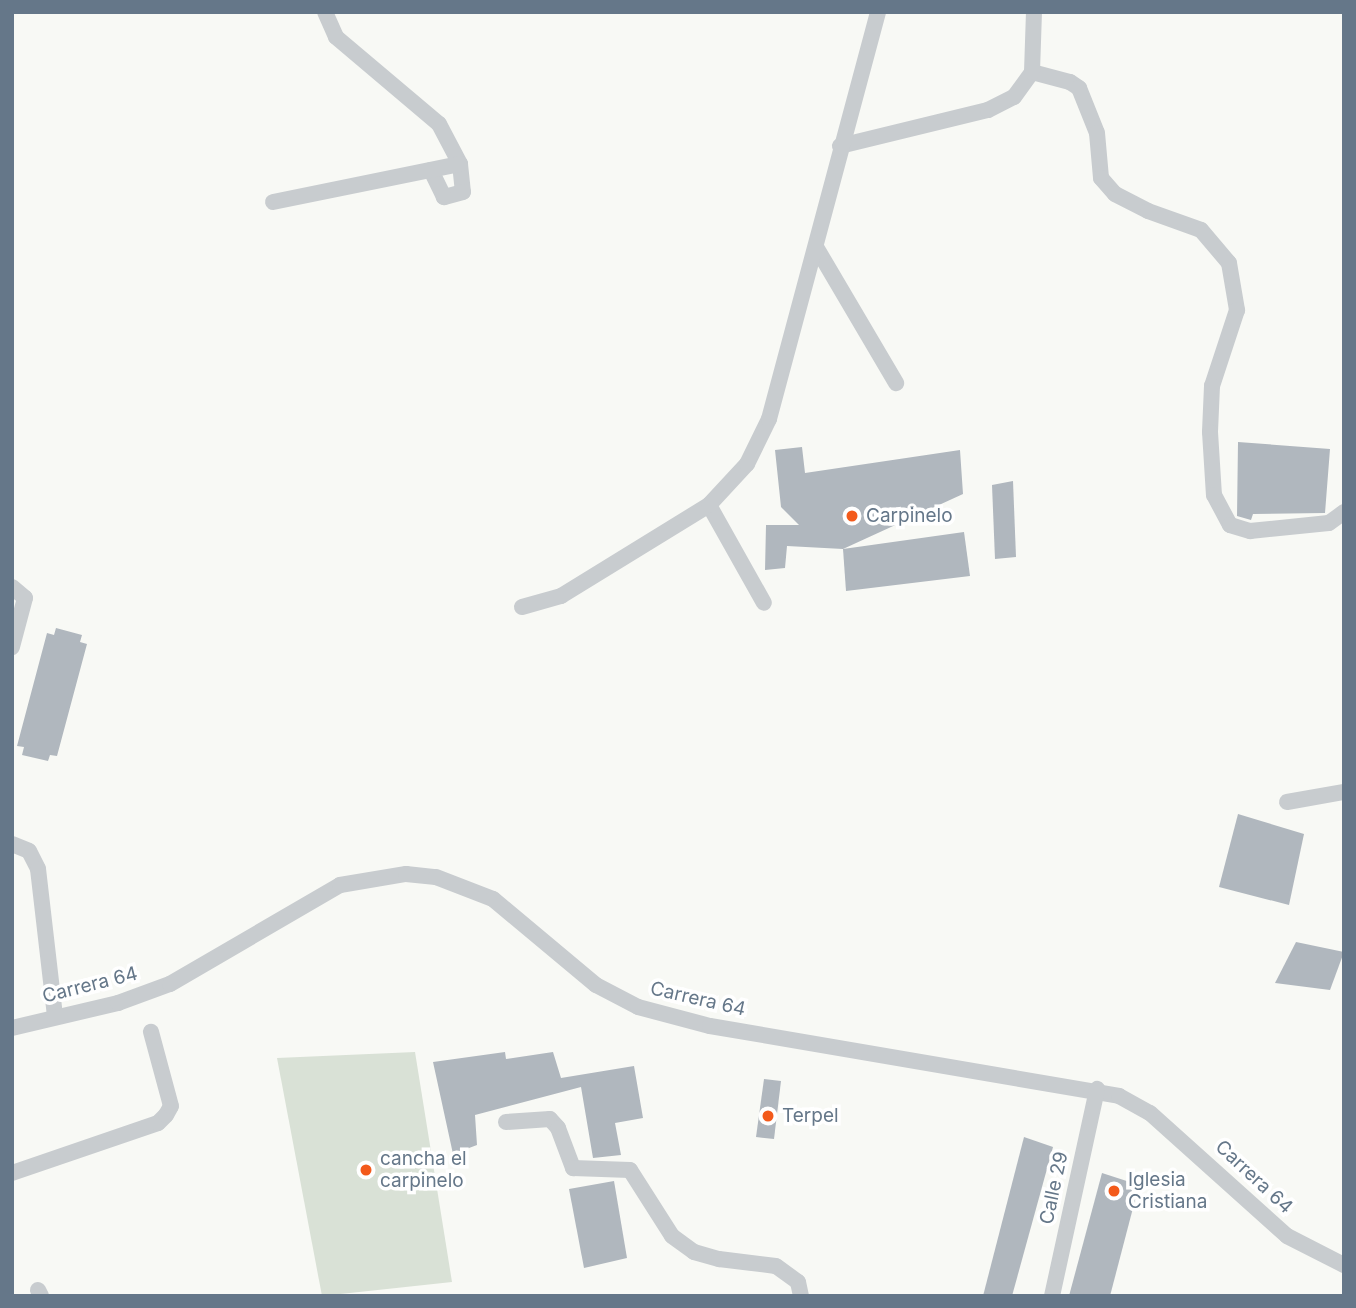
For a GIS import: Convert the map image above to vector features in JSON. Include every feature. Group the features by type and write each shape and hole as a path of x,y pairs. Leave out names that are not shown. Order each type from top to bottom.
{"street":[{"path":"325,12 336,37 439,124 460,163 465,186 463,192 450,198 439,191 431,170"},
{"path":"522,607 561,596 709,505 747,464 769,419 878,12"},
{"path":"840,146 988,110 1014,97 1032,72 1034,12"},
{"path":"1032,72 1079,88 1097,133 1101,178 1115,194 1148,211 1201,230 1229,263 1237,310 1212,386 1210,432 1214,495 1230,525 1250,531 1329,523 1344,512"},
{"path":"273,202 460,163"},
{"path":"816,247 896,383"},
{"path":"709,505 764,603"},
{"path":"12,587 24,598 12,648"},
{"path":"1287,802 1344,792"},
{"path":"12,844 29,851 38,869 55,1016"},
{"name":"Carrera 64","path":"12,1028 118,1003 170,984 340,885 406,874 436,877 493,900 596,985 638,1007 680,1020 1097,1089 1150,1112 1287,1236 1344,1265"},
{"path":"12,1173 158,1123 166,1115 171,1106 151,1032"},
{"name":"Calle 29","path":"1052,1296 1097,1089"},
{"path":"506,1122 550,1119 558,1128 573,1168 630,1170 672,1236 694,1252 719,1259 776,1266 798,1282 801,1296"}],"shaded area":[{"name":"cancha el carpinelo","path":"415,1052 452,1282 322,1296 277,1058"}],"building":[{"path":"1238,442 1330,449 1325,513 1253,514 1251,520 1237,516"},
{"name":"Carpinelo","path":"802,447 805,473 960,450 963,494 843,549 787,546 785,568 765,570 766,525 799,525 781,507 775,450"},
{"path":"1013,481 1016,557 995,559 992,485"},
{"path":"964,532 970,576 846,591 843,549"},
{"path":"56,628 82,635 80,642 87,644 57,756 50,755 48,761 22,755 24,747 17,746 47,633 54,635"},
{"path":"1238,814 1304,834 1289,905 1219,887"},
{"path":"1296,942 1344,952 1330,990 1275,983"},
{"path":"505,1052 506,1059 553,1052 561,1078 634,1066 643,1118 615,1123 621,1155 593,1158 581,1087 475,1115 477,1145 453,1154 433,1062"},
{"name":"Terpel","path":"764,1079 781,1081 774,1139 756,1137"},
{"path":"1024,1137 1053,1147 1012,1296 983,1296"},
{"path":"1102,1173 1139,1185 1110,1296 1069,1296"},
{"path":"614,1181 627,1258 584,1268 569,1189"}],"place":[{"name":"Carpinelo","path":"852,516"},
{"name":"Terpel","path":"768,1116"},
{"name":"cancha el carpinelo","path":"366,1170"},
{"name":"Iglesia Cristiana","path":"1114,1191"}]}
